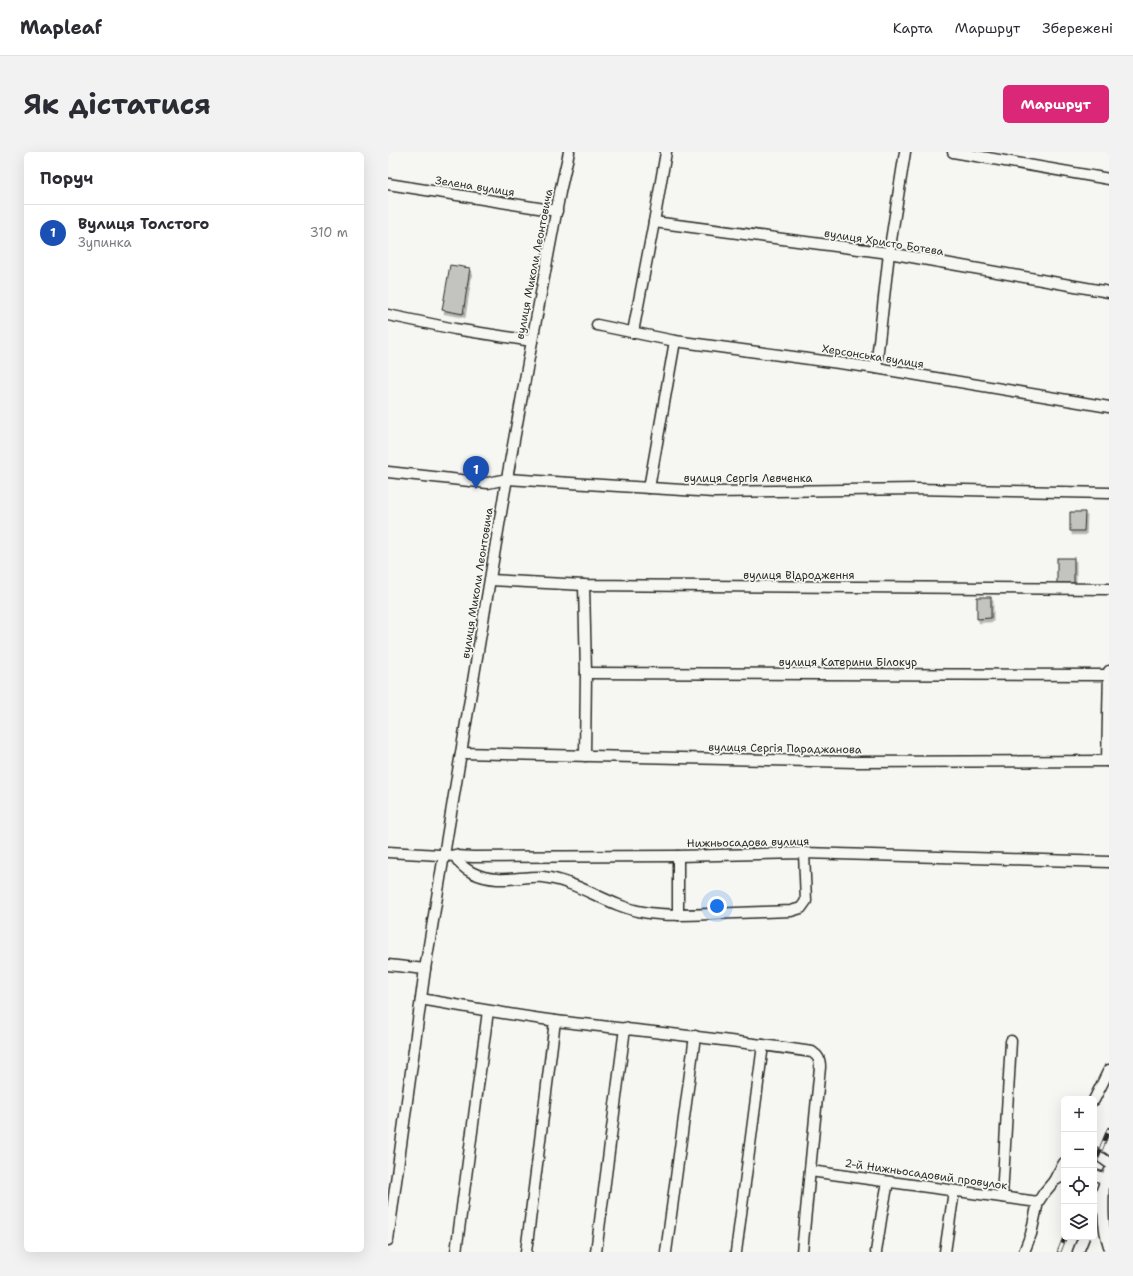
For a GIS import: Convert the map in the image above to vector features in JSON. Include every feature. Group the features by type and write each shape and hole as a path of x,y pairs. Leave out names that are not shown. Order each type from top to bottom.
{"street":[{"name":"вулиця Миколи Леонтовича","path":"388,1240 409,1077 444,854 507,479 569,152"},
{"path":"633,332 666,152"},
{"path":"876,368 889,253 904,152"},
{"path":"953,152 978,154 1109,179"},
{"name":"Зелена вулиця","path":"388,184 557,211"},
{"name":"вулиця Христо Ботева","path":"654,222 889,253 1109,292"},
{"path":"388,315 532,341"},
{"name":"Херсонська вулиця","path":"597,325 675,341 876,368 1109,407"},
{"path":"649,488 675,341"},
{"name":"вулиця Сергія Левченка","path":"388,472 488,482 507,479 714,492 916,489 1109,493"},
{"name":"вулиця Відродження","path":"490,580 584,585 1109,589"},
{"path":"584,585 586,673 585,756"},
{"path":"1108,761 1109,671"},
{"name":"вулиця Катерини Білокур","path":"586,673 1109,675"},
{"name":"вулиця Сергія Параджанова","path":"461,752 856,762 1108,761"},
{"name":"Нижньосадова вулиця","path":"388,852 474,856 678,856 804,853 1109,862"},
{"path":"455,855 461,866 480,876 496,879 543,877 566,883 624,908 643,912 678,915 792,912 801,908 806,901 804,853"},
{"path":"678,856 678,915"},
{"path":"388,965 425,969"},
{"path":"421,999 555,1021 695,1036 812,1052 817,1055 820,1060 802,1252"},
{"path":"456,1252 488,1011"},
{"path":"526,1252 555,1021"},
{"path":"596,1252 625,1028"},
{"path":"666,1252 695,1036"},
{"path":"1002,1197 1011,1041"},
{"path":"736,1252 763,1045"},
{"path":"1096,1096 1109,1070"},
{"path":"1024,1252 1031,1234 1038,1202 1054,1181 1061,1168"},
{"name":"2-й Нижньосадовий провулок","path":"810,1170 1038,1202"},
{"path":"1054,1181 1061,1177"},
{"path":"1106,1178 1102,1211 1105,1235 1109,1246"},
{"path":"876,1252 888,1182"},
{"path":"946,1252 954,1191"},
{"path":"1078,1252 1083,1240"}],"building":[{"path":"450,265 470,268 463,314 442,310"},
{"path":"1070,512 1085,512 1084,531 1070,531"},
{"path":"1057,558 1074,558 1074,583 1057,583"},
{"path":"977,597 991,597 991,618 977,619"}],"railway":[{"path":"1097,1159 1109,1129"},
{"path":"1059,1252 1064,1240"}],"place":[{"name":"Вулиця Толстого","path":"476,489"}]}
